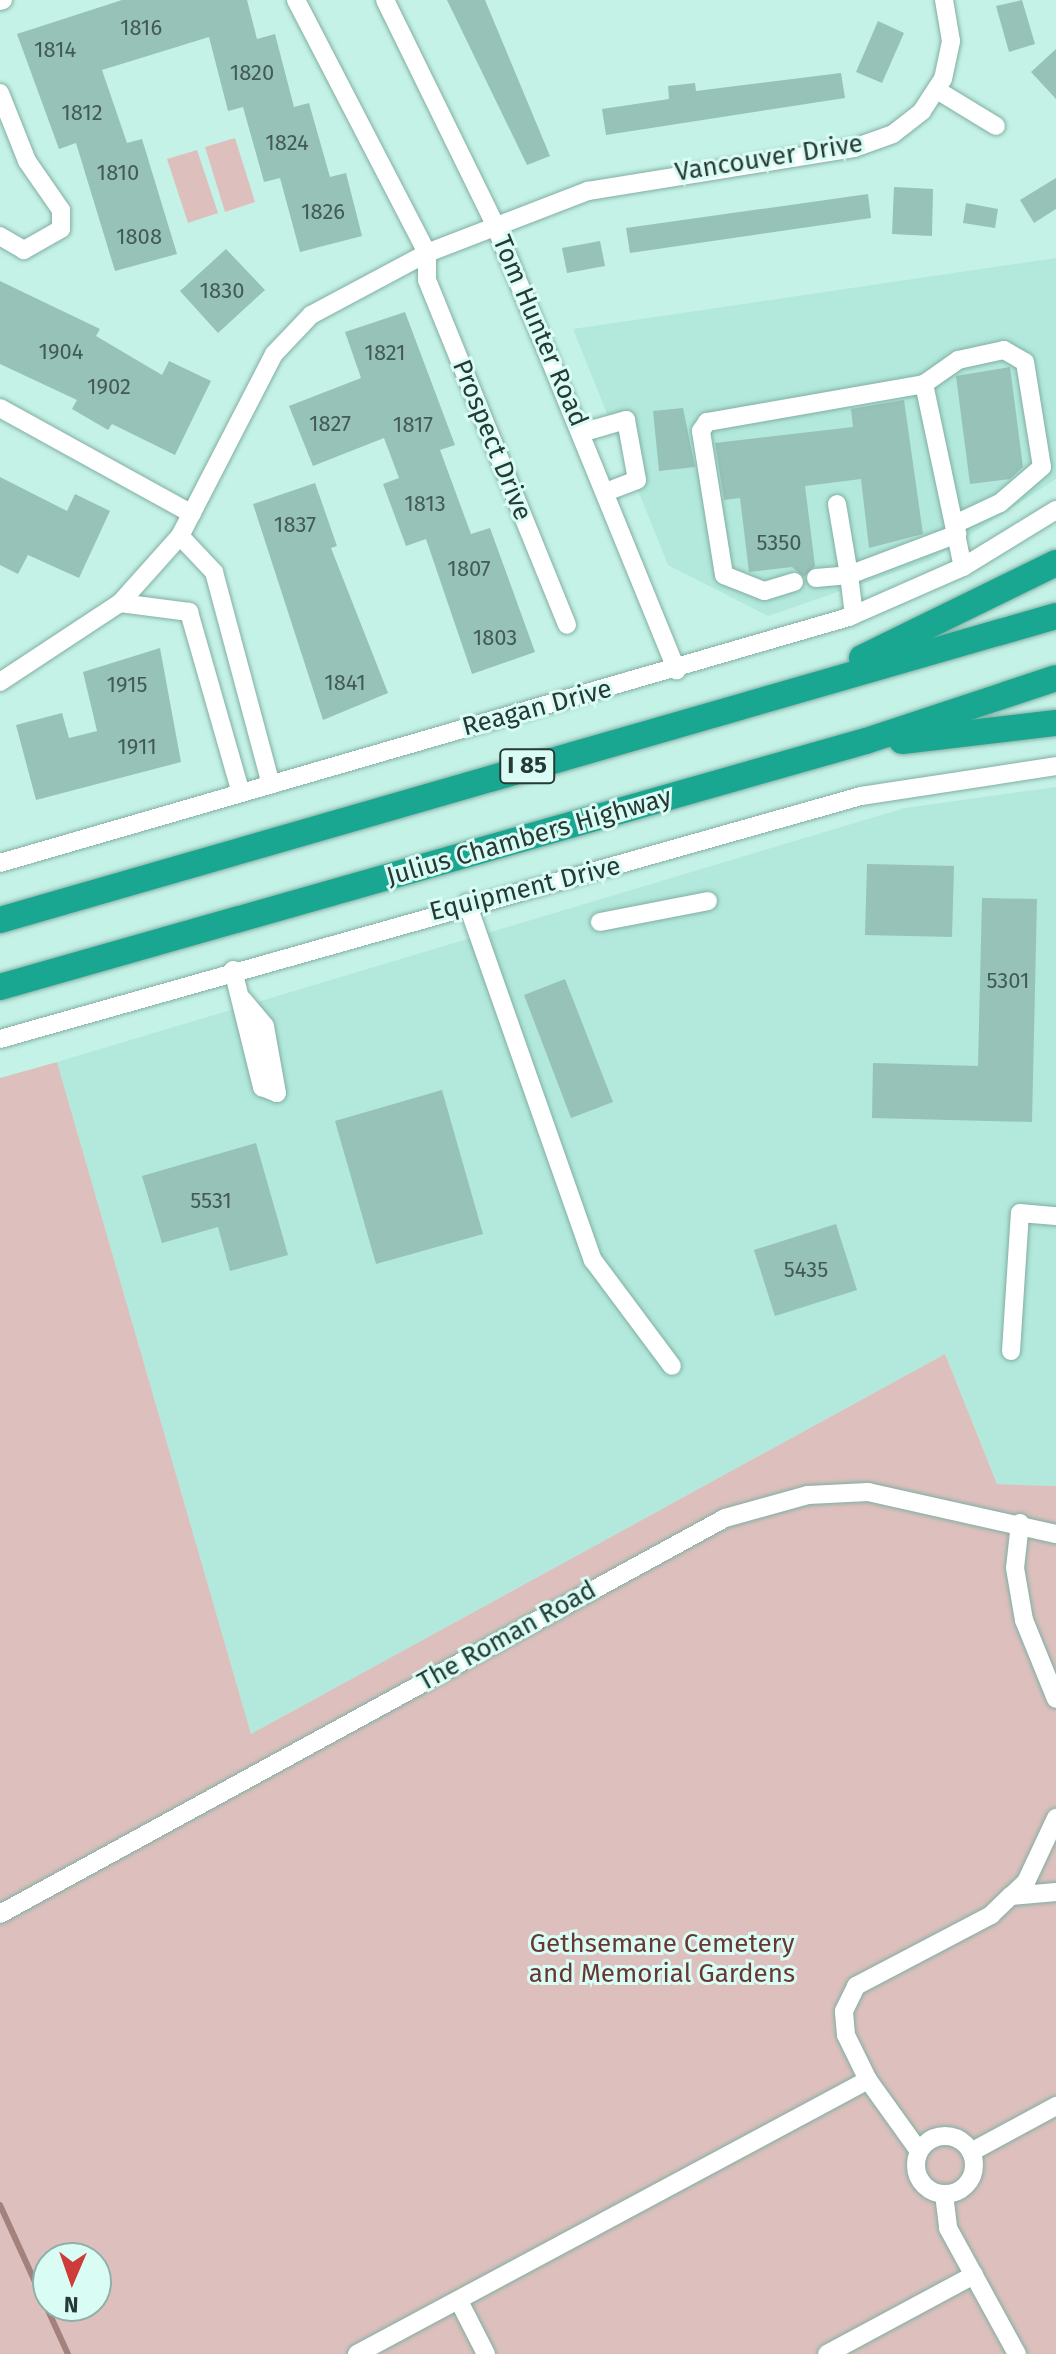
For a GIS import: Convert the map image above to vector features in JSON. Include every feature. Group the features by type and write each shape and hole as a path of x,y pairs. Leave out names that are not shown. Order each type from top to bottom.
{"highway":[{"path":"808,686 1056,563"},
{"name":"I 85","path":"0,920 1056,616"},
{"name":"Julius Chambers Highway","path":"0,987 839,749 1056,678"},
{"path":"839,749 1056,723"}],"street":[{"name":"Prospect Drive","path":"296,0 427,253 427,280 567,625"},
{"name":"Tom Hunter Road","path":"385,0 495,225 584,432 677,670"},
{"name":"Vancouver Drive","path":"495,225 609,185 880,140 913,120 937,90 951,41 944,0"},
{"path":"937,90 996,126"},
{"path":"0,93 61,220 61,229 24,250 0,236"},
{"path":"0,682 120,603 180,536 274,354 311,315 427,253 495,225"},
{"path":"794,582 764,591 724,575 701,431 707,422 924,384 958,360 1004,350 1025,362 1042,467 1000,503 956,529 849,575 816,578"},
{"path":"924,384 963,567"},
{"path":"0,408 192,514"},
{"path":"584,432 626,420 637,480 606,492"},
{"path":"837,504 854,615"},
{"name":"Reagan Drive","path":"0,863 677,670 854,615 963,567 1056,510"},
{"path":"180,536 214,572 271,784"},
{"path":"120,603 189,612 219,597"},
{"path":"189,612 241,793"},
{"path":"226,741 256,732"},
{"name":"Equipment Drive","path":"0,1039 467,903 875,793 1056,766"},
{"path":"600,922 708,901"},
{"path":"467,903 593,1260 672,1366"},
{"path":"233,970 242,999"},
{"path":"1011,1351 1020,1213 1056,1216"},
{"name":"The Roman Road","path":"0,1914 725,1518 808,1495 868,1492 1053,1531"},
{"path":"1020,1523 1015,1568 1024,1620 1056,1699"},
{"path":"944,2194 919,2179 919,2151 868,2080 846,2035 844,2011 856,1986 991,1915 1026,1882 1056,1818"},
{"path":"1011,1896 1056,1892"},
{"path":"357,2354 460,2303 868,2080"},
{"path":"971,2152 1056,2106"},
{"path":"919,2151 949,2136 971,2152"},
{"path":"944,2194 969,2180 971,2152"},
{"path":"944,2194 948,2228 1017,2354"},
{"path":"827,2354 974,2275"},
{"path":"460,2303 486,2354"}],"shaded area":[{"path":"1056,258 1056,479 931,560 768,616 668,565 573,329"},
{"path":"1056,787 1056,1486 997,1484 945,1354 251,1734 57,1062 905,808"}],"green space":[{"path":"235,138 255,202 225,212 205,147"},
{"path":"197,150 218,213 188,223 167,159"},
{"name":"Gethsemane Cemetery and Memorial Gardens","path":"57,1062 251,1734 945,1354 997,1484 1056,1486 1056,2354 0,2354 0,1078"}],"building":[{"path":"122,0 247,0 257,39 275,34 294,107 309,103 330,177 346,173 362,236 300,252 280,178 264,182 243,107 228,111 209,37 102,70 127,143 142,139 177,254 115,271 76,143 59,149 17,34"},
{"path":"447,0 485,0 550,156 527,165"},
{"path":"1022,0 1035,44 1009,52 996,6"},
{"path":"878,21 904,33 882,83 856,72"},
{"path":"1056,49 1056,99 1031,72"},
{"path":"841,73 845,98 606,135 602,109 669,99 668,86 695,83 696,91"},
{"path":"1056,178 1056,209 1034,223 1020,200"},
{"path":"894,187 933,189 932,236 892,234"},
{"path":"868,194 871,218 630,253 626,228"},
{"path":"966,203 998,209 995,228 963,223"},
{"path":"600,241 605,266 567,273 562,248"},
{"path":"226,249 265,290 218,333 180,291"},
{"path":"0,281 100,329 96,336 162,375 169,361 211,381 175,455 112,424 108,430 72,409 77,400 0,364"},
{"path":"405,312 455,445 440,450 471,534 490,528 535,652 472,674 426,539 406,546 383,484 399,478 384,438 313,466 289,406 361,378 345,332"},
{"path":"1010,367 1023,467 1010,479 970,484 956,376"},
{"path":"904,400 923,534 869,548 861,479 805,486 815,566 804,577 792,567 749,572 740,498 724,500 715,443 853,427 851,409"},
{"path":"683,408 695,467 659,471 653,411"},
{"path":"0,477 67,511 75,494 110,511 79,578 28,555 18,574 0,565"},
{"path":"315,483 337,546 331,548 388,693 323,720 253,504"},
{"path":"160,648 181,762 36,800 16,725 62,713 69,738 97,731 83,672"},
{"path":"867,864 954,866 952,937 865,935"},
{"path":"982,898 1037,899 1032,1122 872,1118 873,1063 978,1066"},
{"path":"565,979 613,1102 571,1118 524,995"},
{"path":"442,1090 483,1234 376,1264 335,1121"},
{"path":"256,1143 288,1255 230,1271 218,1227 162,1243 142,1176"},
{"path":"836,1224 857,1290 775,1316 754,1250"}],"waterway":[{"path":"0,2205 68,2354"}]}
